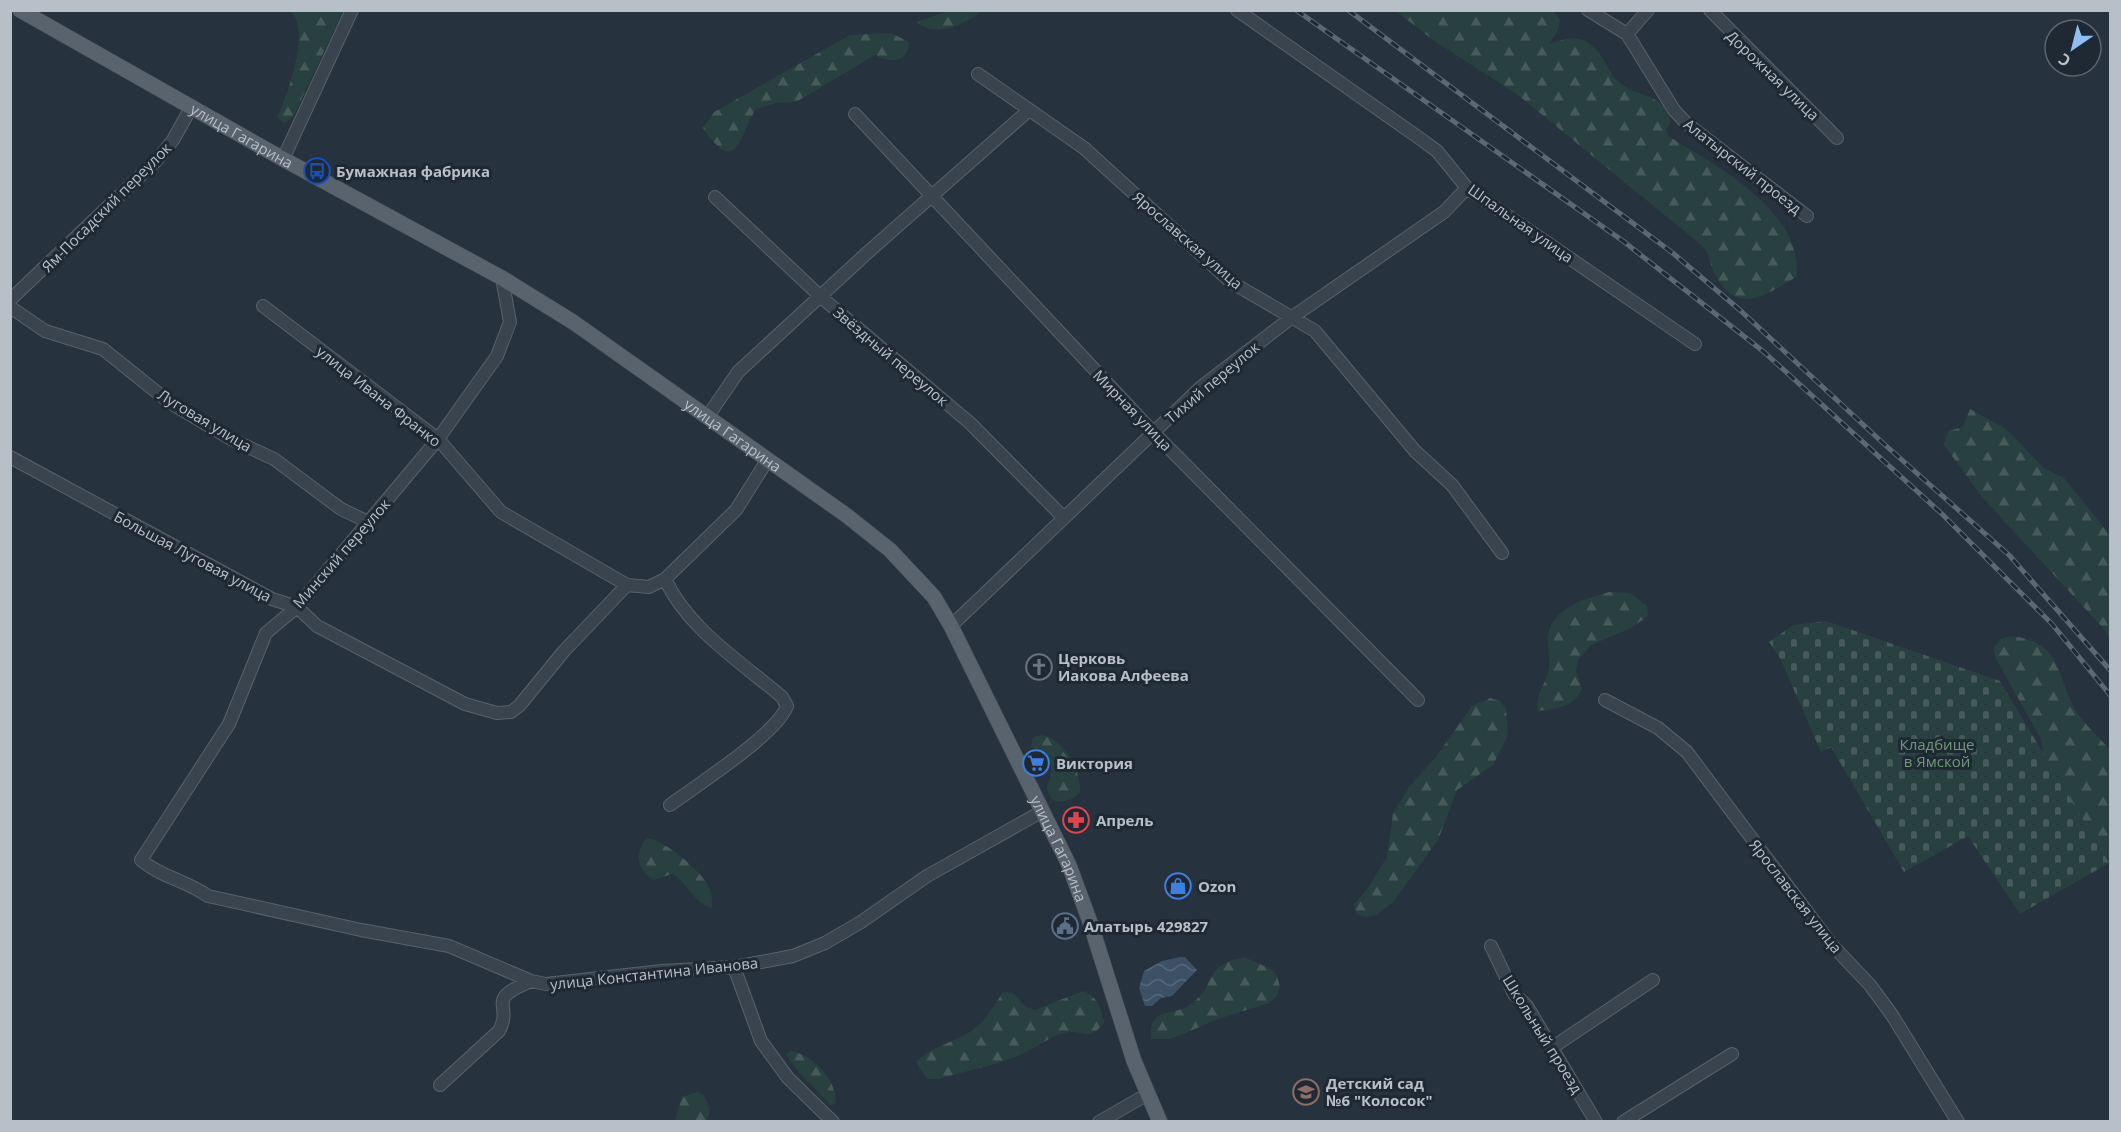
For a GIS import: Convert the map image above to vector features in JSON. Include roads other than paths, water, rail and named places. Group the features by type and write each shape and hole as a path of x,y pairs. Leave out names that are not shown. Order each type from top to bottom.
{"main road":[{"name":"улица Гагарина","path":"20,10 282,159 502,278 573,322 768,459 890,550 934,597 951,626 1069,865 1146,1095 1160,1122"}],"street":[{"path":"282,159 352,10"},
{"name":"Шпальная улица","path":"1237,10 1437,151 1467,188 1695,344"},
{"name":"Алатырский проезд","path":"1588,10 1627,34 1674,110 1807,216"},
{"path":"1627,34 1648,10"},
{"name":"Дорожная улица","path":"1710,10 1837,138"},
{"name":"Ярославская улица","path":"978,74 1084,148 1231,282 1316,331 1415,451 1452,485 1502,553"},
{"name":"Ям-Посадский переулок","path":"13,292 157,159 173,140 192,106"},
{"path":"708,416 738,372 1028,111"},
{"name":"Мирная улица","path":"855,114 1153,432 1418,700"},
{"name":"Тихий переулок","path":"951,626 1201,387 1291,318 1444,212 1467,188"},
{"name":"Звёздный переулок","path":"715,197 821,297 970,423 1064,518"},
{"name":"Минский переулок","path":"141,860 229,724 266,633 297,607 438,439 487,372 506,339 510,322 502,278"},
{"name":"улица Ивана Франко","path":"263,306 438,439 501,512 627,585"},
{"name":"Луговая улица","path":"10,307 45,331 103,349 169,402 231,439 274,459 342,509 368,522"},
{"name":"Большая Луговая улица","path":"10,457 272,599 297,607 317,626 454,699 497,713 511,712 519,706 564,651 627,585"},
{"path":"627,585 649,587 665,579 736,510 768,459"},
{"path":"665,579 675,601 694,623 782,697 787,706 783,716 744,751 670,805"},
{"name":"Ярославская улица","path":"1605,700 1658,728 1687,752 1832,945 1870,985 1892,1015 1958,1122"},
{"name":"улица Константина Иванова","path":"141,860 152,870 194,886 208,896 361,930 449,946 531,981 566,984 662,970 734,967 793,957 825,943 861,922 927,876 1041,812"},
{"name":"Школьный проезд","path":"1491,946 1514,994 1527,1006 1596,1122"},
{"path":"734,967 761,1041 788,1078 833,1122"},
{"path":"1552,1047 1653,980"},
{"path":"440,1085 499,1032 503,1023 501,1010 503,998 510,990 531,981"},
{"path":"1623,1122 1732,1054"},
{"path":"1099,1122 1146,1095"}],"water":[{"path":"1185,957 1197,970 1172,996 1161,998 1152,1006 1145,1006 1139,988 1144,971 1162,961"}],"railway":[{"path":"1296,10 1623,241 1764,352 1942,514 2052,624 2110,695"},
{"path":"1348,10 1674,254 1741,311 1884,444 2009,555 2110,670"}],"place":[{"name":"Бумажная фабрика","path":"317,171"},
{"name":"Церковь Иакова Алфеева","path":"1039,667"},
{"name":"Виктория","path":"1036,763"},
{"name":"Апрель","path":"1076,820"},
{"name":"Ozon","path":"1178,886"},
{"name":"Алатырь 429827","path":"1065,926"},
{"name":"Детский сад №6 \"Колосок\"","path":"1306,1092"}],"park label":[{"name":"Кладбище в Ямской","path":"1937,752"}]}
